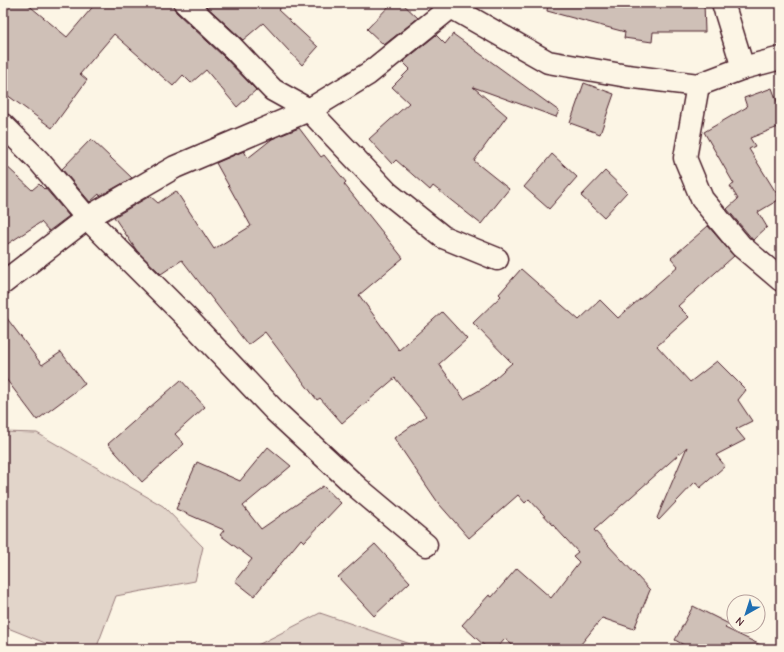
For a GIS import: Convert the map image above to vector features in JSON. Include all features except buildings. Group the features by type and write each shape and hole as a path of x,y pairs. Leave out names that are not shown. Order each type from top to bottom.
{"street":[{"path":"185,3 232,47 273,90 309,110 388,193 443,237 496,259"},
{"path":"723,3 743,68"},
{"path":"3,283 87,218 175,167 309,110 368,74 448,5 548,62 627,76 698,85 743,68 781,58"},
{"path":"698,85 685,158 702,199 741,246 781,280"},
{"path":"3,125 39,161 87,218 185,316 275,411 358,488 426,546"}],"shaded area":[{"path":"3,432 37,433 163,506 203,547 195,581 116,596 96,649 60,649 3,626"},
{"path":"320,613 425,649 250,649"}]}
